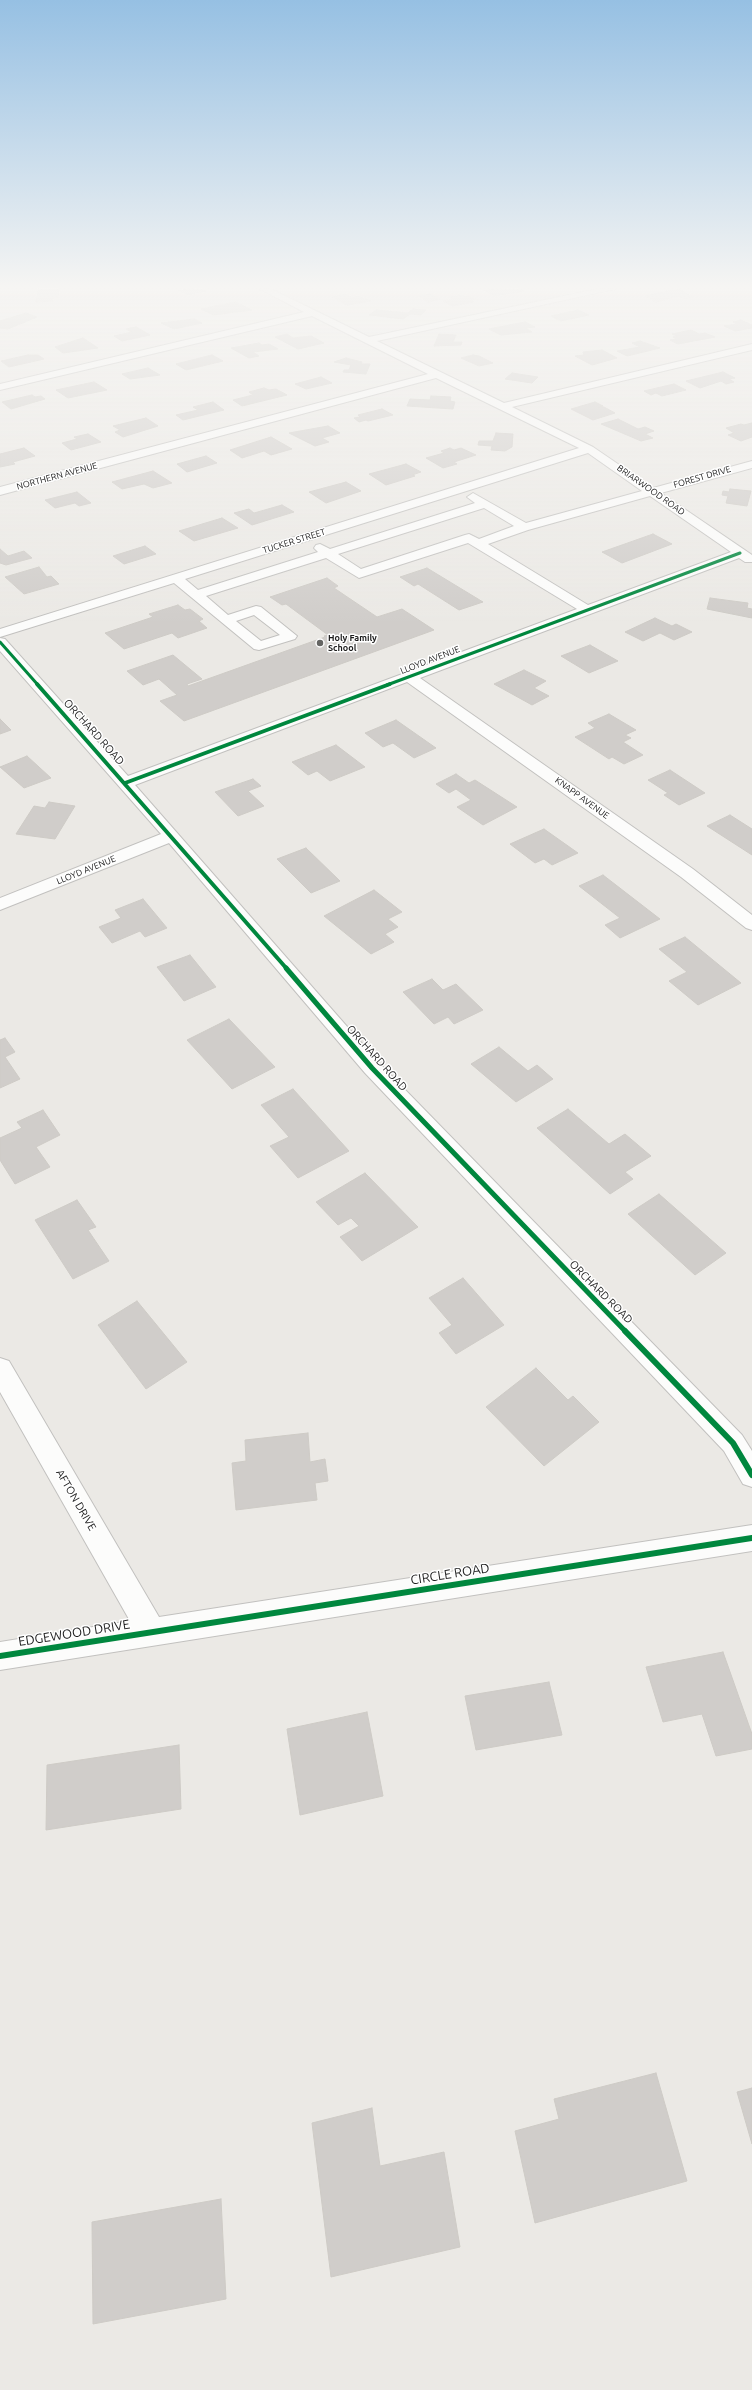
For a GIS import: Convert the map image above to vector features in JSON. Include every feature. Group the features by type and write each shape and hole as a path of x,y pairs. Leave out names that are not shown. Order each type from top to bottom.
{"street":[{"name":"NORTHERN AVENUE","path":"0,491 339,401"},
{"name":"BRIARWOOD ROAD","path":"493,401 589,449 653,491 752,561"},
{"path":"504,406 527,401"},
{"name":"TUCKER STREET","path":"0,633 589,449"},
{"name":"FOREST DRIVE","path":"478,543 524,527 752,464"},
{"path":"459,490 524,527"},
{"path":"196,595 485,504"},
{"path":"305,538 359,574 469,538 587,610"},
{"name":"LLOYD AVENUE","path":"125,783 740,552"},
{"path":"176,578 226,620"},
{"name":"ORCHARD ROAD","path":"0,642 172,836 372,1068 732,1443 752,1475"},
{"name":"KNAPP AVENUE","path":"409,677 686,873 752,924"},
{"name":"LLOYD AVENUE","path":"0,904 172,836"},
{"name":"AFTON DRIVE","path":"0,1369 152,1632"},
{"name":"CIRCLE ROAD","path":"152,1632 752,1538"},
{"name":"EDGEWOOD DRIVE","path":"0,1656 152,1632"}],"building":[{"path":"8,401 40,401 11,409 2,402"},
{"path":"234,401 264,401 242,406"},
{"path":"409,401 450,401 455,402 453,409 407,406"},
{"path":"213,402 224,410 183,420 176,415 198,410 193,407"},
{"path":"595,402 603,406 598,407 604,407 615,413 593,420 571,409"},
{"path":"382,409 393,415 359,422 354,418 360,417 358,415"},
{"path":"146,418 158,426 123,437 115,432 120,430 113,426"},
{"path":"618,419 638,429 645,427 654,431 645,434 653,438 641,441 601,424"},
{"path":"752,423 752,437 741,441 728,435 734,433 726,428"},
{"path":"328,426 340,433 322,438 329,442 315,446 289,433"},
{"path":"496,433 513,434 512,447 505,451 491,450 492,446 478,445 479,441 493,441"},
{"path":"88,434 101,442 71,450 62,443 77,439 74,437"},
{"path":"271,437 292,449 271,455 264,451 242,458 230,450"},
{"path":"24,448 35,456 13,462 15,464 0,467 0,454"},
{"path":"450,448 454,450 461,448 476,455 454,462 457,464 443,468 426,458 444,453 441,451"},
{"path":"206,456 217,463 187,472 177,464"},
{"path":"406,464 421,472 412,475 415,476 386,485 369,474"},
{"path":"153,471 172,483 153,488 144,484 122,489 112,482"},
{"path":"346,482 361,491 326,503 309,492"},
{"path":"730,489 751,491 747,506 726,503 728,496 722,495 723,491 729,492"},
{"path":"77,492 91,503 79,506 75,503 55,508 45,500"},
{"path":"282,505 294,512 252,525 234,513 249,509 254,513"},
{"path":"222,518 238,528 194,541 179,531"},
{"path":"653,534 672,544 622,563 602,552"},
{"path":"145,546 156,554 124,564 113,556"},
{"path":"0,549 8,556 24,551 32,558 6,565 0,563"},
{"path":"39,567 47,577 51,576 59,584 24,594 5,577"},
{"path":"427,568 483,602 459,610 418,584 414,586 400,577"},
{"path":"327,578 338,586 334,588 377,617 402,609 434,630 184,721 160,701 177,695 159,679 143,685 127,671 173,655 202,679 187,684 188,686 325,637 324,636 328,635 286,604 282,605 270,597"},
{"path":"710,598 748,603 747,608 752,609 752,618 707,609"},
{"path":"178,605 185,610 190,609 203,619 199,621 207,628 178,638 172,633 124,649 105,633 153,617 149,614"},
{"path":"655,618 672,626 676,624 692,632 674,640 660,633 643,641 625,632"},
{"path":"590,645 618,661 589,673 561,656"},
{"path":"524,670 546,681 534,688 549,696 532,705 494,684"},
{"path":"609,714 636,730 625,735 631,738 623,742 643,755 624,764 612,757 609,759 575,737 595,728 588,723"},
{"path":"0,719 11,730 0,734"},
{"path":"396,720 436,748 414,758 393,743 383,747 365,733"},
{"path":"336,745 365,767 330,781 317,771 308,775 292,762"},
{"path":"27,756 51,778 24,788 0,767"},
{"path":"670,770 705,793 679,805 664,795 668,793 648,780"},
{"path":"456,774 469,783 475,780 517,807 483,825 457,807 471,800 456,789 449,793 436,784"},
{"path":"253,779 261,786 248,791 264,806 238,816 215,792"},
{"path":"49,802 75,806 55,839 16,834 34,806 45,808"},
{"path":"730,815 752,829 752,855 707,826"},
{"path":"544,829 578,853 552,865 544,859 535,863 510,844"},
{"path":"306,848 340,881 311,893 277,859"},
{"path":"603,875 660,919 620,938 605,925 620,918 579,886"},
{"path":"374,890 402,912 388,919 398,927 385,934 394,942 371,954 324,916"},
{"path":"143,899 167,928 145,937 140,931 112,943 99,927 121,918 115,910"},
{"path":"685,937 741,983 698,1005 669,981 687,972 659,949"},
{"path":"190,955 216,987 184,1001 157,967"},
{"path":"432,979 443,990 456,984 483,1010 454,1024 448,1017 434,1024 403,992"},
{"path":"229,1019 275,1067 232,1089 187,1040"},
{"path":"5,1038 15,1052 5,1057 20,1079 0,1088 0,1040"},
{"path":"499,1047 528,1071 537,1065 553,1079 516,1102 471,1064"},
{"path":"293,1089 349,1151 298,1178 270,1146 289,1137 261,1105"},
{"path":"568,1109 609,1144 625,1134 651,1156 625,1172 633,1179 610,1194 537,1128"},
{"path":"43,1110 60,1135 36,1147 50,1167 15,1184 0,1160 0,1138 22,1128 17,1122"},
{"path":"365,1173 418,1227 362,1261 340,1237 359,1226 351,1218 338,1225 316,1202"},
{"path":"659,1194 726,1253 695,1275 628,1214"},
{"path":"77,1200 96,1227 88,1230 109,1261 73,1279 35,1220"},
{"path":"463,1278 504,1325 456,1354 439,1333 452,1325 429,1298"},
{"path":"137,1301 187,1362 146,1389 98,1325"},
{"path":"536,1368 568,1400 573,1396 599,1422 544,1466 486,1407"},
{"path":"308,1433 310,1462 325,1459 328,1481 315,1483 317,1500 236,1510 232,1463 246,1461 245,1440"},
{"path":"723,1652 752,1734 752,1749 716,1756 702,1714 663,1722 646,1667"},
{"path":"549,1682 562,1735 476,1750 465,1696"},
{"path":"367,1712 383,1796 300,1815 287,1729"},
{"path":"179,1745 181,1809 46,1830 47,1765"},
{"path":"656,2073 687,2181 535,2223 515,2131 559,2119 554,2099"},
{"path":"752,2088 752,2144 737,2092"},
{"path":"372,2108 380,2166 444,2152 460,2247 331,2277 312,2123"},
{"path":"221,2199 226,2299 93,2324 92,2222"}],"cycle path":[{"path":"125,783 740,553"},
{"path":"0,642 172,836 372,1068 733,1443 752,1475"},
{"path":"0,1656 752,1538"}],"place":[{"name":"Holy Family School","path":"320,643"}]}
